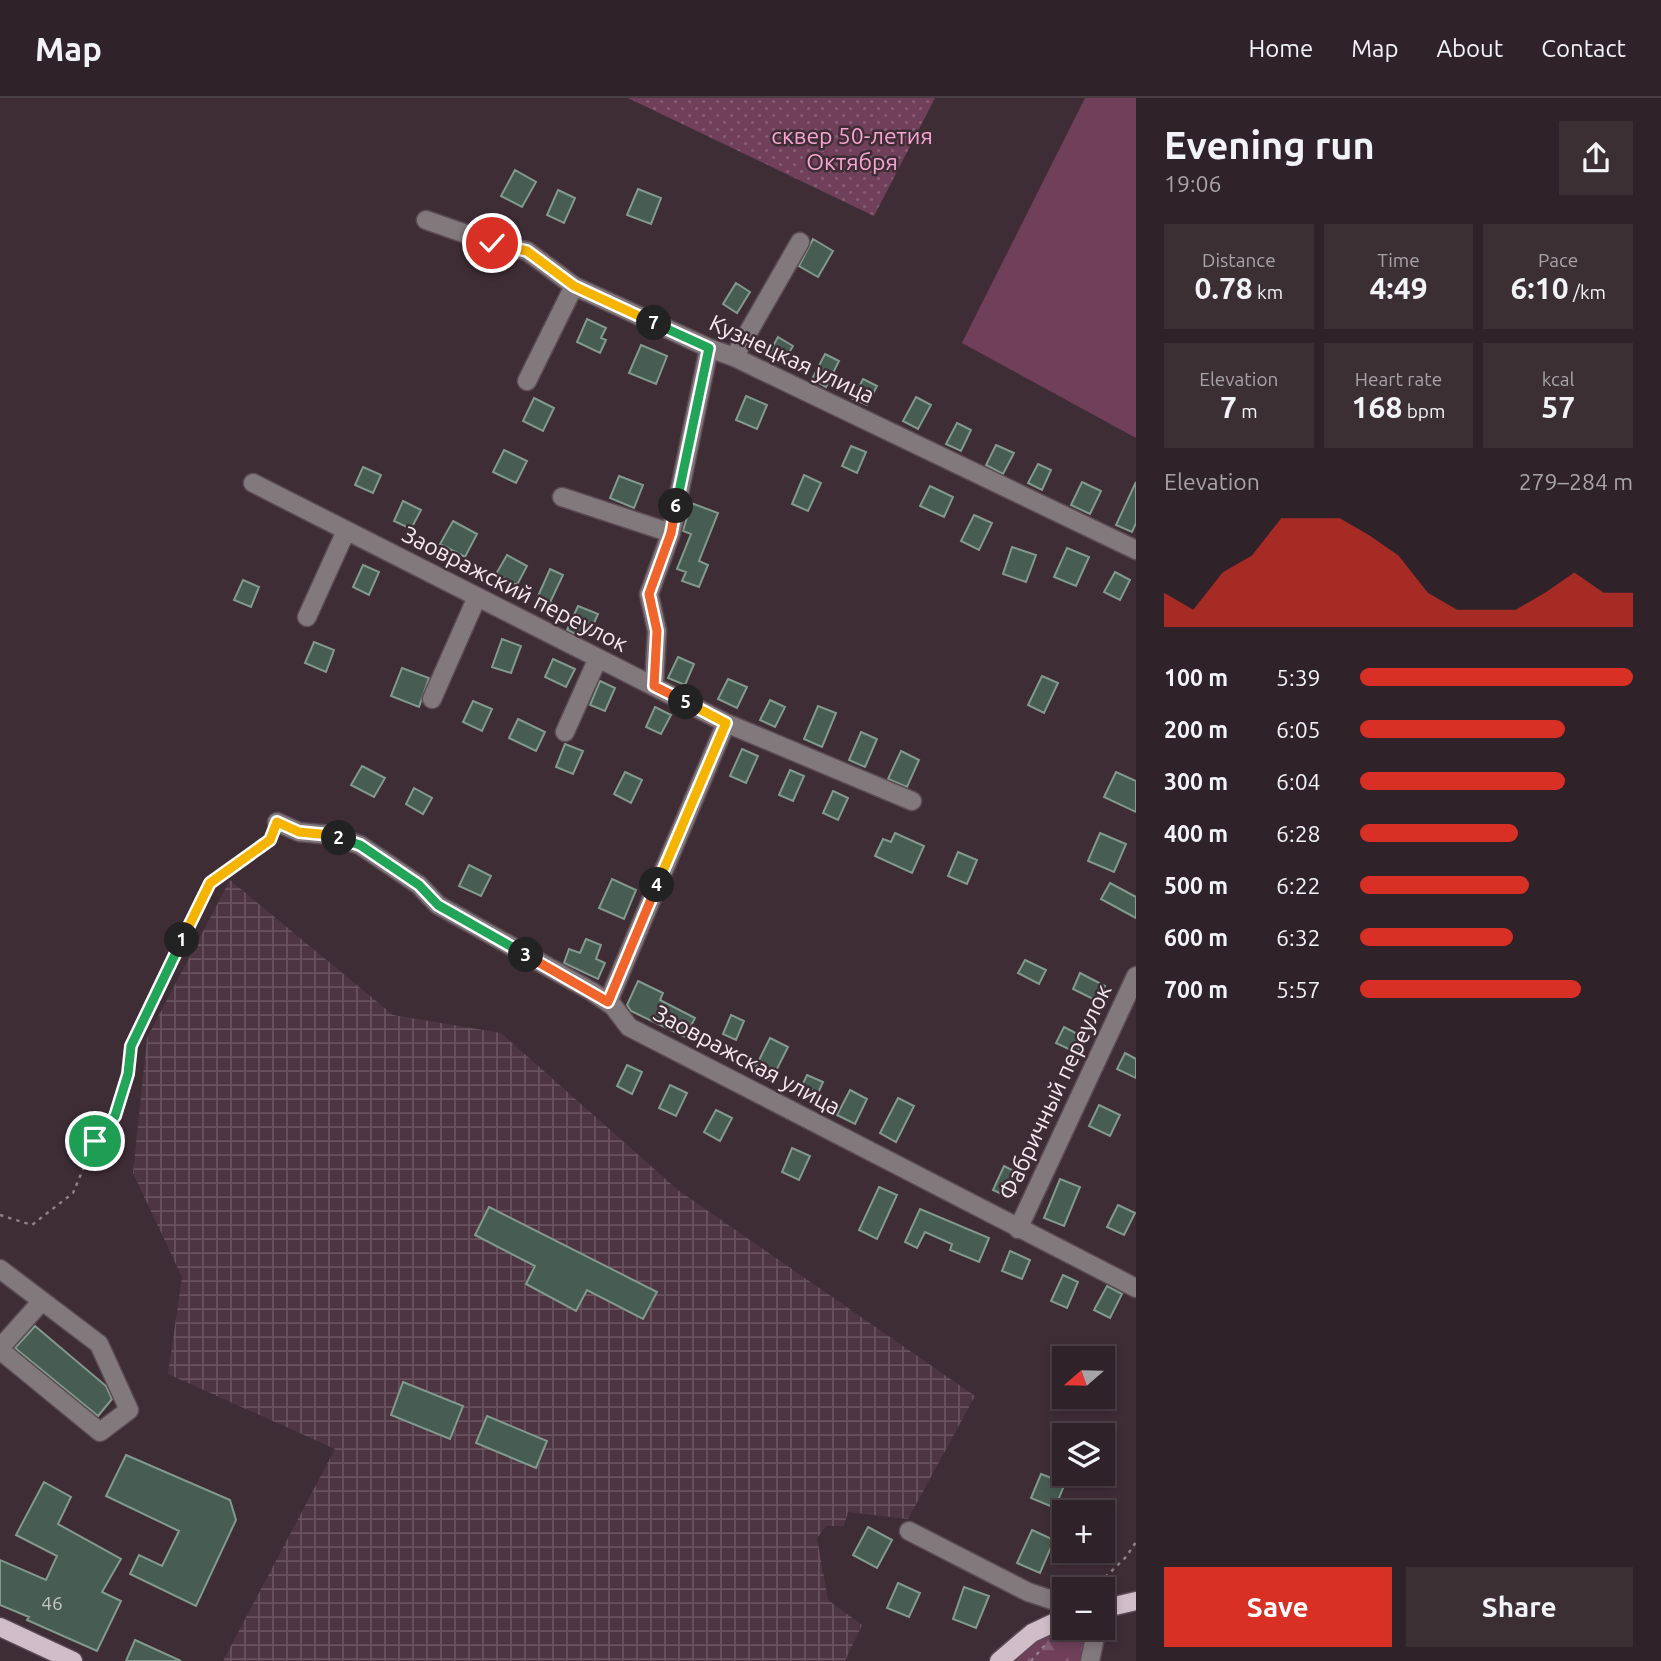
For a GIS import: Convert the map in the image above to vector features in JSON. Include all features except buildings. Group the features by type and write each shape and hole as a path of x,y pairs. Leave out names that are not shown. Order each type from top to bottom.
{"main road":[{"path":"1115,1606 1136,1601"},
{"path":"999,1661 1032,1633 1052,1624"},
{"path":"0,1627 73,1661"}],"street":[{"name":"Кузнецкая улица","path":"426,220 492,243 527,251 574,286 734,357 1136,550"},
{"path":"734,357 800,242"},
{"path":"527,381 574,286"},
{"path":"654,686 657,631 649,594 671,533 709,348"},
{"name":"Заовражский переулок","path":"253,483 726,723 912,801"},
{"path":"562,497 671,533"},
{"path":"307,617 346,531"},
{"path":"432,699 477,597"},
{"path":"565,732 598,658"},
{"path":"608,1002 726,723"},
{"name":"Заовражская улица","path":"277,822 299,832 330,835 360,845 419,885 438,905 608,1002 629,1027 1136,1288"},
{"name":"Фабричный переулок","path":"1018,1229 1136,976"},
{"path":"0,1269 99,1344 129,1410 100,1433 0,1349 42,1301"},
{"path":"909,1531 1028,1591 1052,1600"},
{"path":"1090,1661 1094,1640"}],"path":[{"path":"0,1215 32,1224 73,1193 95,1141 115,1116 128,1074 131,1046 210,883 270,840 277,822"},
{"path":"1105,1577 1126,1557 1136,1542"}],"shaded area":[{"path":"230,880 393,1015 501,1033 678,1190 975,1396 908,1519 848,1512 844,1526 826,1526 817,1538 828,1600 862,1625 845,1661 223,1661 335,1449 168,1374 182,1277 133,1173 147,1038"}],"green space":[{"name":"сквер 50-летия Октября","path":"628,98 935,98 874,216"},
{"path":"1085,98 1136,98 1136,438 962,343"},
{"path":"1052,1630 1052,1640 1094,1640 1090,1661 999,1661 1032,1633"}],"route":[{"path":"95,1141 115,1116 128,1074 131,1046 210,883 270,840 277,822 299,832 330,835 360,845 419,885 438,905 608,1002 726,723 654,686 657,631 649,594 671,533 709,348 574,286 527,251 492,243"}]}
